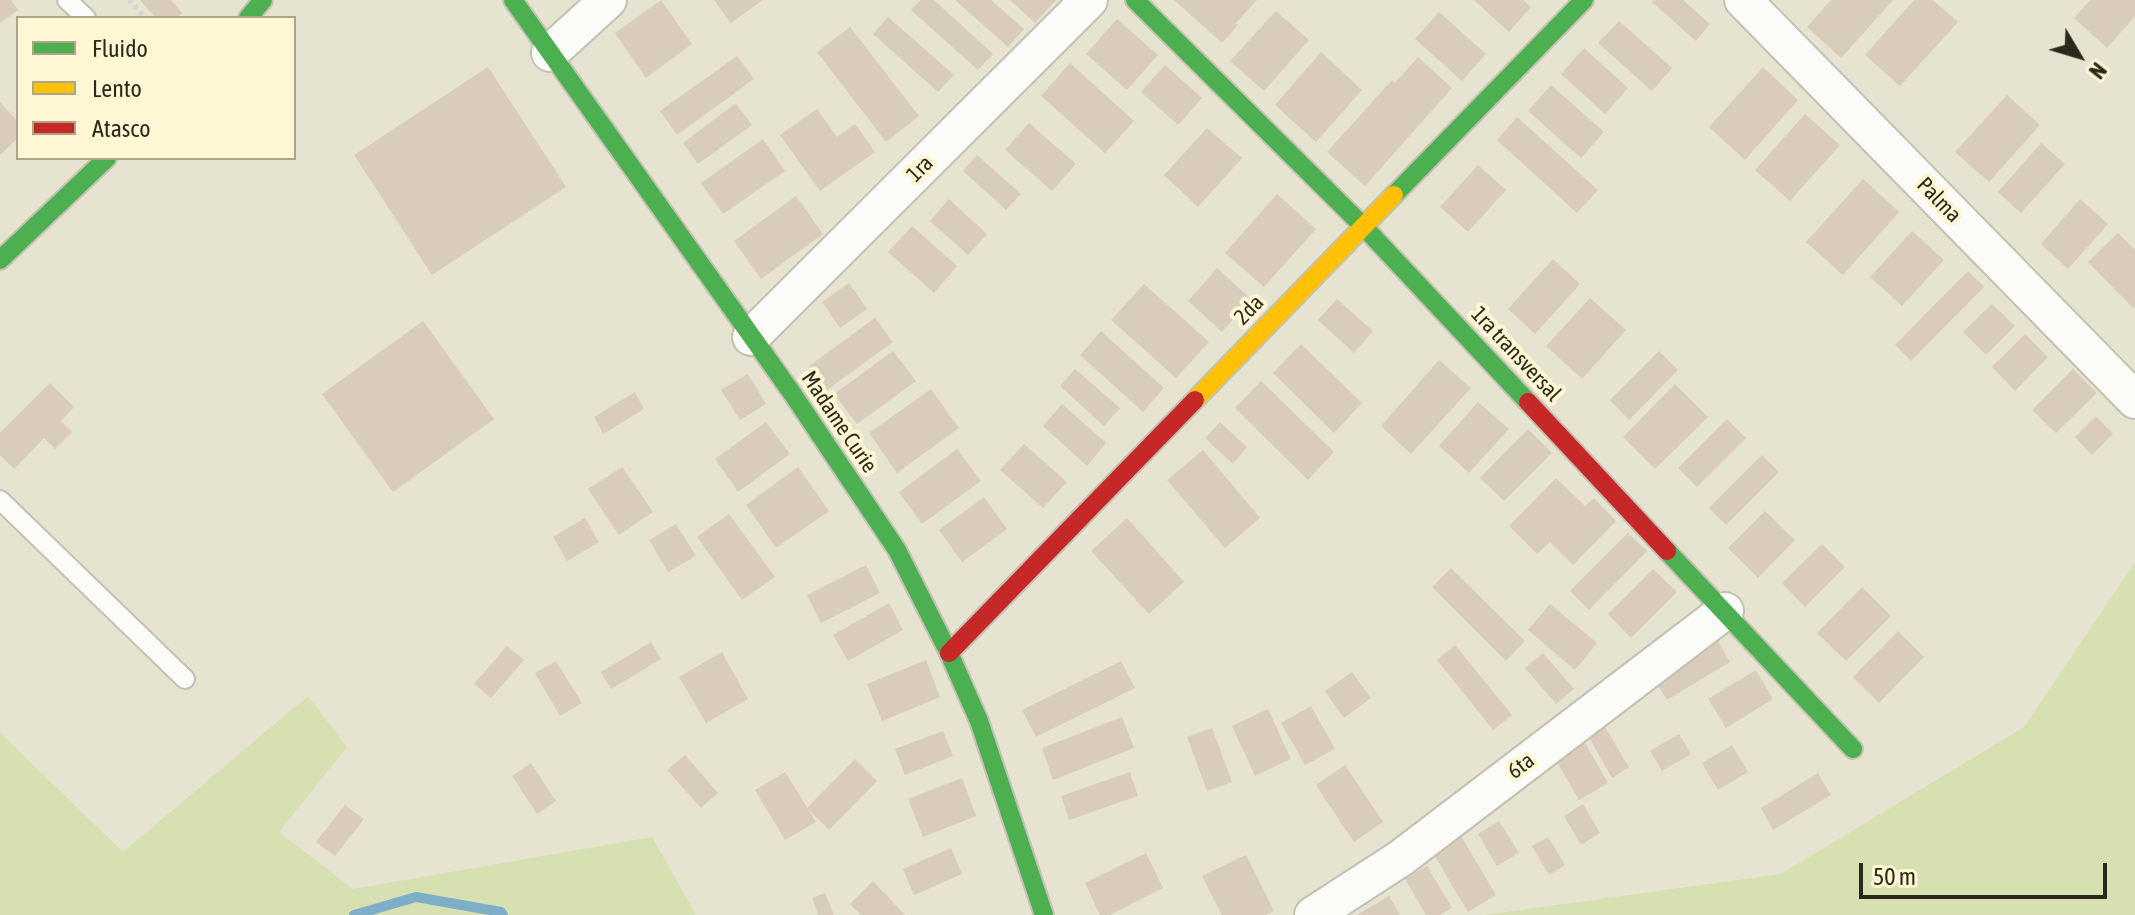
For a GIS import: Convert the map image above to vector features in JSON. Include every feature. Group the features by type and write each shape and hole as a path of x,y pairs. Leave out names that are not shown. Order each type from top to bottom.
{"street":[{"path":"250,16 263,0"},
{"name":"Madame Curie","path":"513,0 794,396 897,550 979,721 1044,915"},
{"path":"550,53 608,0"},
{"name":"1ra","path":"751,337 1089,0"},
{"name":"1ra transversal","path":"1135,0 1364,227 1853,749"},
{"name":"2da","path":"949,653 1584,0"},
{"name":"Palma","path":"1743,0 2135,400"},
{"path":"0,260 105,160"},
{"name":"6ta","path":"1313,915 1401,858 1725,611"}],"lane":[{"path":"67,0 84,16"},
{"path":"0,500 185,679"}],"path":[{"path":"129,0 144,16"}],"green space":[{"path":"2135,562 2135,915 1484,915 1781,874 2024,727"},
{"path":"308,696 347,747 279,832 353,889 652,837 696,915 0,915 0,733 123,852"}],"building":[{"path":"0,0 11,0 18,10 0,23"},
{"path":"140,0 171,0 182,13 179,16 154,16"},
{"path":"661,0 692,44 646,78 615,33"},
{"path":"714,0 763,0 731,23"},
{"path":"920,0 934,0 993,54 978,70 911,10"},
{"path":"955,0 991,0 1024,29 1008,47"},
{"path":"1010,0 1056,0 1035,23"},
{"path":"1174,0 1257,0 1222,43"},
{"path":"1474,0 1523,0 1531,7 1509,32"},
{"path":"1683,0 1710,24 1696,41 1652,2"},
{"path":"1831,0 1893,0 1841,58 1807,27"},
{"path":"1914,0 1933,0 1958,22 1900,86 1865,55"},
{"path":"2090,0 2135,0 2135,16 2107,48 2074,18"},
{"path":"1276,11 1309,40 1264,91 1230,61"},
{"path":"1439,12 1486,54 1462,81 1415,39"},
{"path":"888,17 954,75 938,92 873,34"},
{"path":"1117,19 1158,55 1127,90 1086,54"},
{"path":"1619,21 1672,68 1652,91 1598,43"},
{"path":"850,27 919,116 886,142 817,52"},
{"path":"1584,48 1628,88 1605,114 1561,74"},
{"path":"1321,52 1362,90 1316,142 1275,105"},
{"path":"737,56 754,79 677,135 660,111"},
{"path":"1418,57 1452,88 1365,186 1327,152 1392,80 1395,83"},
{"path":"1070,63 1134,121 1105,153 1041,96"},
{"path":"1165,65 1202,98 1178,125 1141,92"},
{"path":"488,67 566,187 432,275 354,155"},
{"path":"1763,67 1798,100 1745,160 1709,127"},
{"path":"1551,85 1604,132 1581,158 1528,111"},
{"path":"2007,95 2040,125 1989,182 1955,152"},
{"path":"0,102 16,120 16,140 0,155"},
{"path":"736,103 752,125 698,164 683,143"},
{"path":"817,109 837,137 855,124 875,152 820,191 780,135"},
{"path":"1805,114 1840,145 1790,201 1755,170"},
{"path":"1517,117 1598,190 1577,213 1497,140"},
{"path":"1029,123 1076,164 1052,191 1005,150"},
{"path":"1207,128 1242,158 1198,207 1164,175"},
{"path":"763,139 785,171 723,214 701,183"},
{"path":"2041,143 2065,164 2021,213 1998,192"},
{"path":"977,155 1021,194 1006,210 963,171"},
{"path":"1478,165 1506,190 1468,232 1440,207"},
{"path":"1863,179 1899,212 1843,275 1806,242"},
{"path":"1277,194 1316,229 1264,287 1225,253"},
{"path":"796,196 823,234 761,279 734,241"},
{"path":"949,199 987,234 968,255 930,221"},
{"path":"2080,199 2108,224 2068,269 2041,244"},
{"path":"912,226 957,266 934,293 888,252"},
{"path":"1912,231 1944,260 1902,306 1870,277"},
{"path":"2118,233 2135,250 2133,308 2088,262"},
{"path":"1553,259 1580,284 1535,334 1508,309"},
{"path":"1217,268 1251,299 1222,332 1188,301"},
{"path":"1968,271 1984,287 1911,361 1895,345"},
{"path":"849,283 867,309 840,328 822,302"},
{"path":"1144,284 1209,342 1176,378 1111,320"},
{"path":"1590,298 1626,330 1582,379 1546,346"},
{"path":"1337,299 1373,331 1354,353 1318,320"},
{"path":"1992,304 2015,326 1986,355 1963,332"},
{"path":"875,318 893,342 827,390 809,366"},
{"path":"423,321 494,419 393,492 322,394"},
{"path":"1101,331 1164,388 1143,412 1080,355"},
{"path":"2025,334 2048,357 2015,391 1992,367"},
{"path":"1301,344 1362,403 1334,433 1273,373"},
{"path":"893,351 916,381 857,424 834,394"},
{"path":"1659,351 1678,370 1629,420 1610,400"},
{"path":"1439,360 1471,388 1411,454 1381,426"},
{"path":"1075,369 1120,408 1104,426 1060,386"},
{"path":"2073,369 2097,393 2056,433 2032,410"},
{"path":"748,374 766,404 740,420 721,390"},
{"path":"1261,381 1334,452 1308,480 1235,408"},
{"path":"50,383 74,407 61,421 72,432 55,449 44,438 14,469 0,455 0,433"},
{"path":"1675,384 1708,417 1655,469 1623,437"},
{"path":"931,389 959,428 897,473 869,433"},
{"path":"635,392 644,409 603,434 594,417"},
{"path":"1478,402 1509,429 1469,473 1439,446"},
{"path":"1062,404 1106,443 1087,466 1043,426"},
{"path":"2096,416 2113,434 2092,455 2075,437"},
{"path":"1727,419 1746,438 1697,487 1678,468"},
{"path":"766,422 790,454 738,492 715,459"},
{"path":"1220,422 1247,447 1233,464 1205,438"},
{"path":"1528,429 1552,453 1504,501 1480,478"},
{"path":"1024,444 1067,482 1043,508 1000,470"},
{"path":"957,449 981,481 922,524 899,492"},
{"path":"1203,450 1260,518 1225,548 1167,480"},
{"path":"1762,455 1779,472 1726,525 1709,508"},
{"path":"622,467 653,512 619,535 588,489"},
{"path":"798,467 829,511 776,548 746,505"},
{"path":"1556,478 1585,506 1594,498 1616,521 1573,565 1550,542 1537,554 1509,526"},
{"path":"984,497 1007,529 962,562 939,530"},
{"path":"1765,511 1795,540 1758,578 1728,548"},
{"path":"729,514 775,577 742,600 697,537"},
{"path":"585,518 599,542 567,561 553,537"},
{"path":"1127,518 1184,582 1149,614 1091,551"},
{"path":"676,524 696,556 668,572 649,540"},
{"path":"1628,533 1647,551 1589,610 1570,591"},
{"path":"1822,544 1845,567 1805,607 1782,583"},
{"path":"866,565 880,593 821,623 807,595"},
{"path":"1451,568 1525,641 1506,661 1432,587"},
{"path":"1653,569 1677,592 1631,638 1608,614"},
{"path":"1862,587 1891,616 1846,661 1817,633"},
{"path":"889,603 903,630 848,661 833,635"},
{"path":"1550,604 1597,643 1575,670 1528,630"},
{"path":"1898,631 1924,657 1879,703 1853,677"},
{"path":"1716,638 1730,662 1667,700 1652,676"},
{"path":"651,642 661,659 611,689 601,672"},
{"path":"1455,645 1512,715 1493,730 1437,660"},
{"path":"507,646 524,660 491,698 474,684"},
{"path":"722,652 748,699 706,723 679,677"},
{"path":"1543,653 1574,689 1556,704 1525,668"},
{"path":"926,660 940,697 882,721 867,684"},
{"path":"556,661 582,703 560,716 535,673"},
{"path":"1121,661 1135,688 1036,737 1022,710"},
{"path":"1756,670 1773,699 1726,728 1708,699"},
{"path":"1352,672 1371,698 1344,718 1325,691"},
{"path":"1311,706 1335,749 1305,765 1281,723"},
{"path":"1268,709 1291,759 1255,776 1232,726"},
{"path":"1122,717 1134,748 1053,780 1042,748"},
{"path":"1603,724 1629,767 1612,778 1587,734"},
{"path":"1212,728 1232,782 1207,791 1187,737"},
{"path":"943,731 953,756 905,775 895,749"},
{"path":"1679,734 1691,754 1662,771 1650,751"},
{"path":"1584,741 1608,783 1579,800 1555,759"},
{"path":"1732,745 1748,772 1718,790 1702,763"},
{"path":"685,755 718,793 701,808 667,770"},
{"path":"855,759 877,781 829,830 807,808"},
{"path":"531,763 556,801 537,814 512,776"},
{"path":"1345,765 1383,822 1354,842 1316,785"},
{"path":"785,772 816,822 785,840 755,790"},
{"path":"1130,772 1138,796 1069,820 1061,796"},
{"path":"1818,773 1831,795 1773,830 1761,808"},
{"path":"962,778 976,816 923,837 908,799"},
{"path":"1583,804 1600,833 1581,845 1564,816"},
{"path":"345,805 364,819 335,856 316,842"},
{"path":"1499,821 1519,853 1497,866 1478,834"},
{"path":"1461,836 1496,895 1468,912 1433,853"},
{"path":"1548,837 1565,865 1549,875 1532,846"},
{"path":"951,848 962,874 914,895 903,869"},
{"path":"1146,853 1163,888 1110,915 1100,915 1085,883"},
{"path":"1246,855 1274,911 1266,915 1222,915 1202,876"},
{"path":"1427,866 1452,908 1440,915 1426,915 1405,879"},
{"path":"873,881 905,915 861,915 850,904"},
{"path":"825,893 834,915 818,915 812,898"},
{"path":"1389,896 1400,915 1357,915"}],"waterway":[{"path":"354,915 416,897 501,912 503,915"}],"traffic: fast":[{"path":"250,16 263,0"},
{"path":"513,0 794,396 897,550 979,721 1044,915"},
{"path":"1135,0 1364,227 1528,402"},
{"path":"1394,195 1584,0"},
{"path":"0,260 105,160"},
{"path":"1667,551 1853,749"}],"traffic: slow":[{"path":"1195,400 1394,195"}],"traffic: jam":[{"path":"949,653 1195,400"},
{"path":"1528,402 1667,551"}]}
